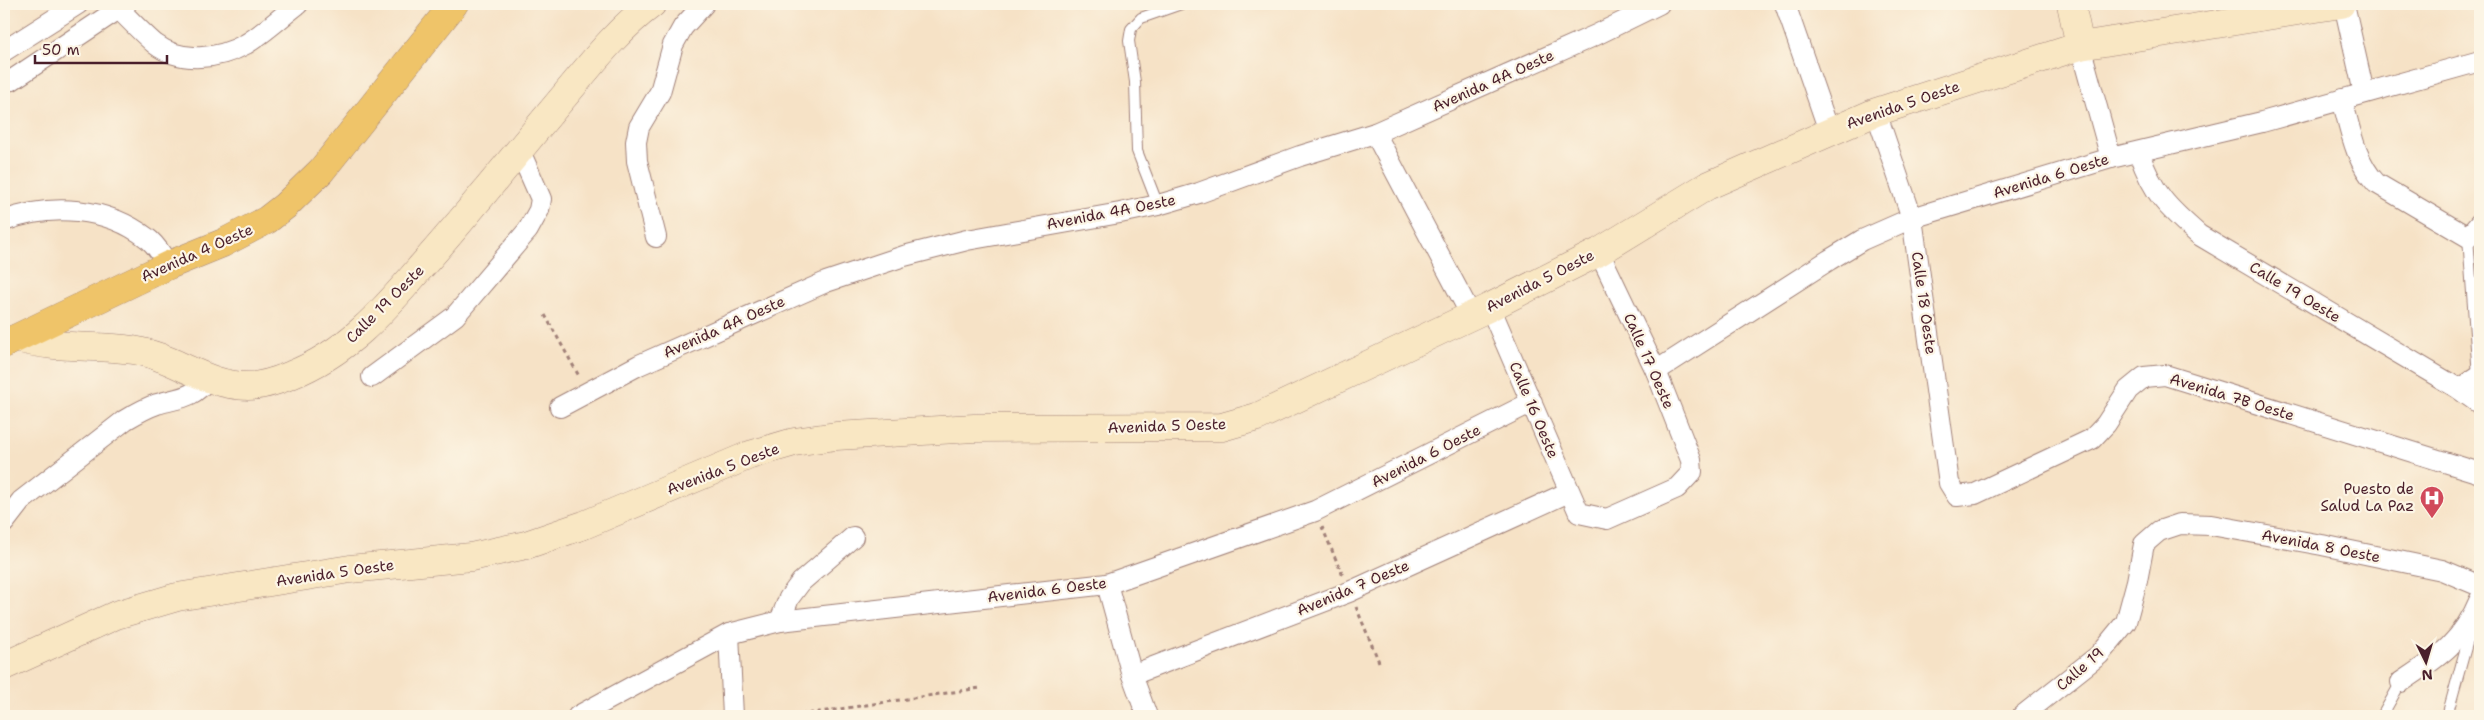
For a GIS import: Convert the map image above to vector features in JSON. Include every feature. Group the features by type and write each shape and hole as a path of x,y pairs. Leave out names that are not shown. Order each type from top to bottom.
{"main road":[{"name":"Avenida 4 Oeste","path":"10,341 169,264 246,232 267,220 296,197 321,171 454,4"}],"street":[{"path":"4,51 78,4"},
{"path":"4,81 12,80 120,6 156,45 179,57 201,57 227,52 247,44 298,4"},
{"name":"Calle 19 Oeste","path":"10,341 40,345 134,350 176,363 209,378 236,386 260,385 297,372 331,356 395,298 487,191 519,149 607,45 637,15 652,4"},
{"path":"656,237 637,161 636,142 639,127 660,92 673,45 683,27 704,4"},
{"name":"Avenida 4A Oeste","path":"560,407 744,316 826,282 904,256 967,240 1158,205 1300,156 1375,133 1596,35 1659,4"},
{"path":"1785,4 1829,131"},
{"path":"2071,4 2080,46 2111,158"},
{"path":"2343,4 2364,93"},
{"name":"Avenida 5 Oeste","path":"4,666 116,615 178,597 350,569 471,557 526,545 584,525 750,455 794,442 845,435 974,428 1222,427 1257,417 1481,311 1599,252 1707,186 1876,112 2080,46 2343,4"},
{"name":"Avenida 6 Oeste","path":"1656,371 1862,240 1912,218 2111,158 2139,153 2480,60"},
{"path":"2342,99 2359,159 2367,174 2376,183 2474,230"},
{"name":"Calle 18 Oeste","path":"1876,112 1912,218 1949,482 1957,496"},
{"name":"Calle 16 Oeste","path":"1375,133 1481,311 1532,402 1579,513"},
{"path":"372,377 456,316 528,230 539,210 541,198 519,149"},
{"name":"Calle 19 Oeste","path":"2139,153 2148,179 2167,207 2199,235 2459,389 2480,404"},
{"path":"4,220 44,211 88,212 123,222 149,239 169,264"},
{"name":"Calle 17 Oeste","path":"1579,513 1607,519 1677,488 1692,472 1691,460 1656,371 1599,252"},
{"name":"Avenida 7B Oeste","path":"1957,496 1975,494 2092,439 2106,424 2128,390 2144,377 2165,375 2480,473"},
{"path":"2459,389 2479,376"},
{"path":"4,523 21,501 125,420 157,404 190,396 209,378"},
{"name":"Avenida 6 Oeste","path":"578,716 728,634 780,621 1107,584 1315,511 1532,402"},
{"name":"Avenida 7 Oeste","path":"1132,675 1349,592 1569,492"},
{"name":"Avenida 8 Oeste","path":"2159,531 2180,524 2211,525 2442,570 2480,586"},
{"name":"Calle 19","path":"2022,716 2099,656 2126,622 2138,582 2144,544 2159,531"},
{"path":"780,621 789,598 802,582 853,538"},
{"path":"1107,584 1132,675 1147,716"},
{"path":"2401,682 2445,653 2477,606"},
{"path":"728,634 733,716"}],"lane":[{"path":"1158,205 1137,151 1135,82 1129,41 1131,29 1141,18 1181,4"},
{"path":"2474,230 2479,376"},
{"path":"2447,716 2477,606"},
{"path":"2382,716 2401,682"}],"path":[{"path":"545,315 588,392"},
{"path":"793,716 980,688"}],"place":[{"name":"Puesto de Salud La Paz","path":"2432,519"}]}
